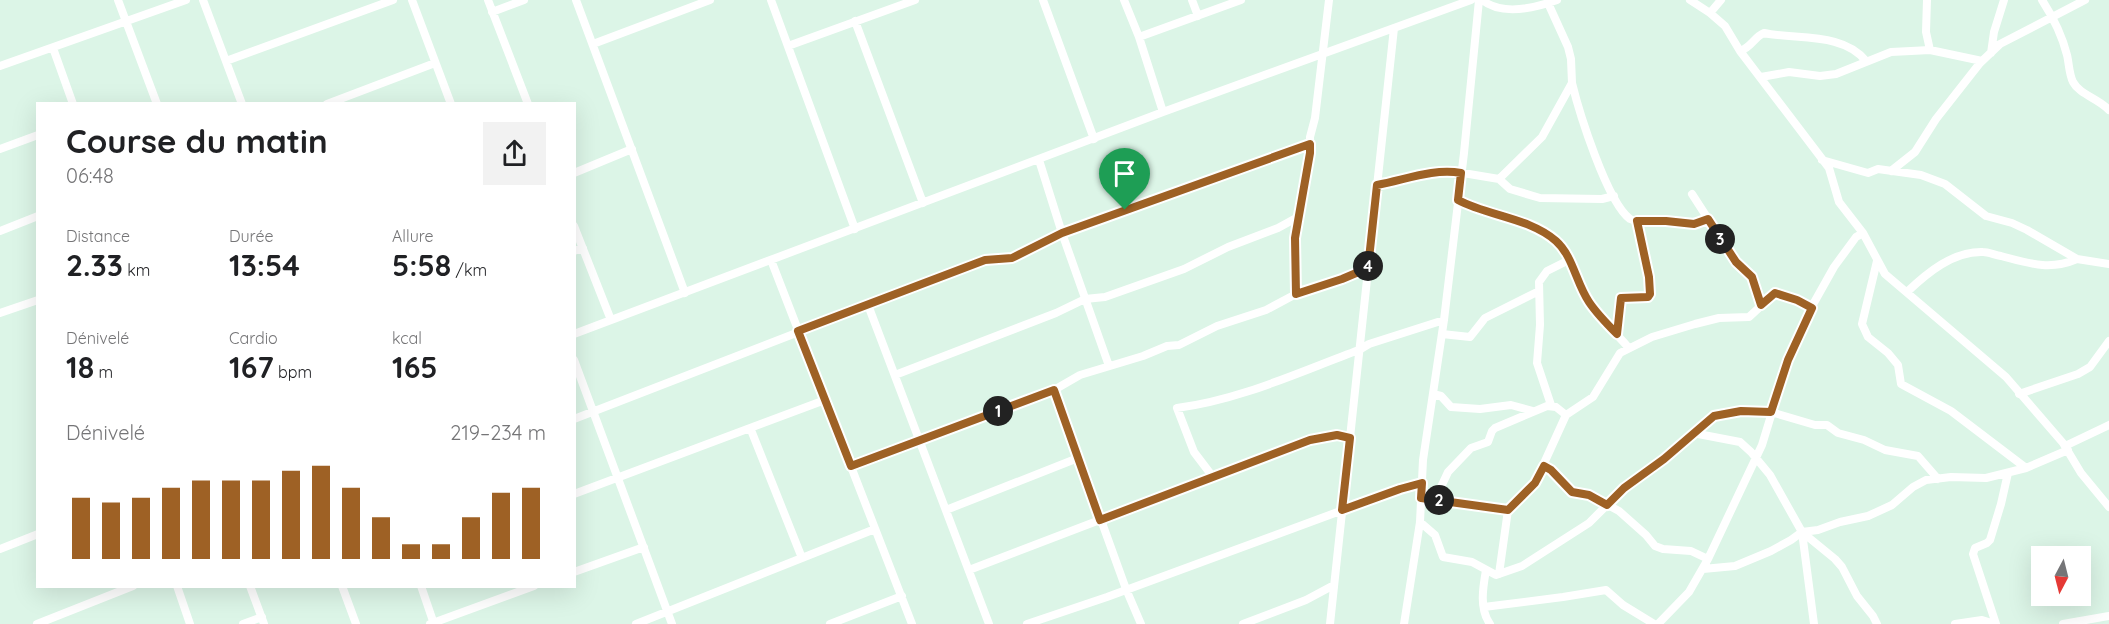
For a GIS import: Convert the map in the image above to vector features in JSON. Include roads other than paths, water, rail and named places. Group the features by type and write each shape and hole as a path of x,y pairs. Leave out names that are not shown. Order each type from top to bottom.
{"street":[{"path":"118,0 156,102"},
{"path":"0,66 186,0"},
{"path":"203,0 241,102"},
{"path":"226,61 393,0"},
{"path":"412,0 449,102"},
{"path":"488,0 527,102"},
{"path":"492,12 524,0"},
{"path":"576,0 685,292"},
{"path":"592,44 710,0"},
{"path":"771,0 855,229"},
{"path":"788,46 915,0"},
{"path":"1043,0 1094,139"},
{"path":"1124,0 1163,112"},
{"path":"1192,0 1198,16"},
{"path":"1138,37 1241,0"},
{"path":"1296,294 1295,238 1310,153 1329,0"},
{"path":"576,333 1163,112 1471,0"},
{"path":"1404,624 1420,522 1422,483 1444,320 1480,0 1497,8 1519,8 1557,0"},
{"path":"1690,0 1725,26 1740,51 1829,168 1839,202 1863,233 1885,274 2006,377 2067,448 2081,474 2109,507"},
{"path":"1710,13 1720,0"},
{"path":"1927,0 1926,32 1930,50"},
{"path":"1991,52 1994,32 2004,0"},
{"path":"2042,0 2053,16 2067,54 2072,81 2079,90 2101,101 2109,110"},
{"path":"1891,171 1915,152 1936,119 1982,61 2000,44 2085,0"},
{"path":"1548,3 1568,47 1572,83 1586,131 1614,196 1628,217 1637,221 1694,224 1708,219"},
{"path":"855,21 923,203"},
{"path":"1330,624 1394,28"},
{"path":"1740,51 1751,46 1764,33 1832,41 1844,45 1866,61"},
{"path":"53,48 72,102"},
{"path":"1761,77 1789,72 1820,76 1836,74 1891,52 1930,50 1982,61"},
{"path":"332,102 435,63"},
{"path":"1498,179 1542,137 1572,83"},
{"path":"0,149 36,136"},
{"path":"576,418 985,260 1012,258 1062,233 1310,144"},
{"path":"576,172 632,149"},
{"path":"1822,159 1871,173 1878,169 1921,175 1945,184 1986,216 2020,226 2077,259 2109,264"},
{"path":"1039,160 1109,366"},
{"path":"1377,185 1437,172 1461,173 1498,179 1510,189 1540,198 1602,199 1614,196"},
{"path":"1692,194 1736,262 1752,277 1761,305"},
{"path":"1458,200 1481,211 1545,233 1564,249 1588,301 1628,347"},
{"path":"0,231 36,217"},
{"path":"895,375 1056,313 1085,299 1105,297 1184,269 1298,217"},
{"path":"1617,334 1621,298 1648,297 1650,294 1649,277 1637,221"},
{"path":"576,231 611,320"},
{"path":"1484,607 1605,590 1623,605 1656,624 1689,592 1708,559 1762,445 1788,360 1812,308 1834,267 1856,237 1863,233"},
{"path":"576,250 583,248"},
{"path":"1907,292 1927,273 1960,255 1983,252 2050,266 2066,264 2077,259"},
{"path":"771,260 912,624"},
{"path":"1566,415 1551,405 1537,363 1540,325 1539,279 1547,271 1569,260"},
{"path":"1877,261 1862,324 1868,337 1888,353 1898,365 1901,384 1951,411 2026,468"},
{"path":"851,466 1054,390 1080,375 1143,356 1167,346 1179,345 1217,326 1266,310 1296,294 1368,268"},
{"path":"1442,334 1466,338 1473,336 1485,318 1539,291"},
{"path":"1499,574 1508,510 1535,483 1566,415 1593,397 1620,353 1652,337 1719,318 1749,316 1775,293 1812,308"},
{"path":"0,313 36,301"},
{"path":"868,305 989,624"},
{"path":"1213,477 1194,452 1177,408 1216,402 1359,350 1369,344 1444,320"},
{"path":"2019,394 2078,374 2090,367 2109,341"},
{"path":"576,365 672,624"},
{"path":"1054,390 1126,590 1141,624"},
{"path":"1433,394 1441,396 1451,407 1480,410 1511,405 1533,411"},
{"path":"576,493 751,430 825,400"},
{"path":"1441,500 1446,475 1471,448 1488,442 1495,428 1551,405"},
{"path":"1420,522 1435,535 1443,557 1472,562 1491,574 1499,574 1522,566 1588,523 1624,488 1664,459 1710,418 1741,411 1771,412 1815,425 1827,425 1838,433 1864,440 1886,450 1918,456 1938,479"},
{"path":"1702,569 1735,566 1771,551 1802,532 1818,530 1868,516 1892,505 1913,487 1926,480 1951,477 1986,478 2026,468 2109,425"},
{"path":"751,430 801,558"},
{"path":"1693,433 1740,442 1751,452 1770,476 1802,532 1842,567 1857,596 1874,616 1877,624"},
{"path":"969,570 1310,440 1337,435 1350,438"},
{"path":"946,510 1078,458"},
{"path":"1544,466 1551,470 1572,492 1589,495 1618,511 1646,535 1655,546 1663,549 1691,550 1708,559"},
{"path":"1995,624 1973,554 1975,548 1990,540 2008,473"},
{"path":"1027,624 1422,483"},
{"path":"1421,498 1508,510"},
{"path":"636,624 875,529"},
{"path":"1802,532 1814,624"},
{"path":"0,549 36,535"},
{"path":"576,571 644,547"},
{"path":"1486,570 1483,597 1487,621 1490,624"},
{"path":"1243,624 1256,622 1334,585"},
{"path":"37,624 128,588"},
{"path":"178,588 190,624"},
{"path":"243,624 263,620 251,588"},
{"path":"343,588 356,624"},
{"path":"422,588 433,624 529,588"},
{"path":"830,624 902,596"},
{"path":"2063,624 2109,616"},
{"path":"1955,624 1982,620 1995,624"}]}
